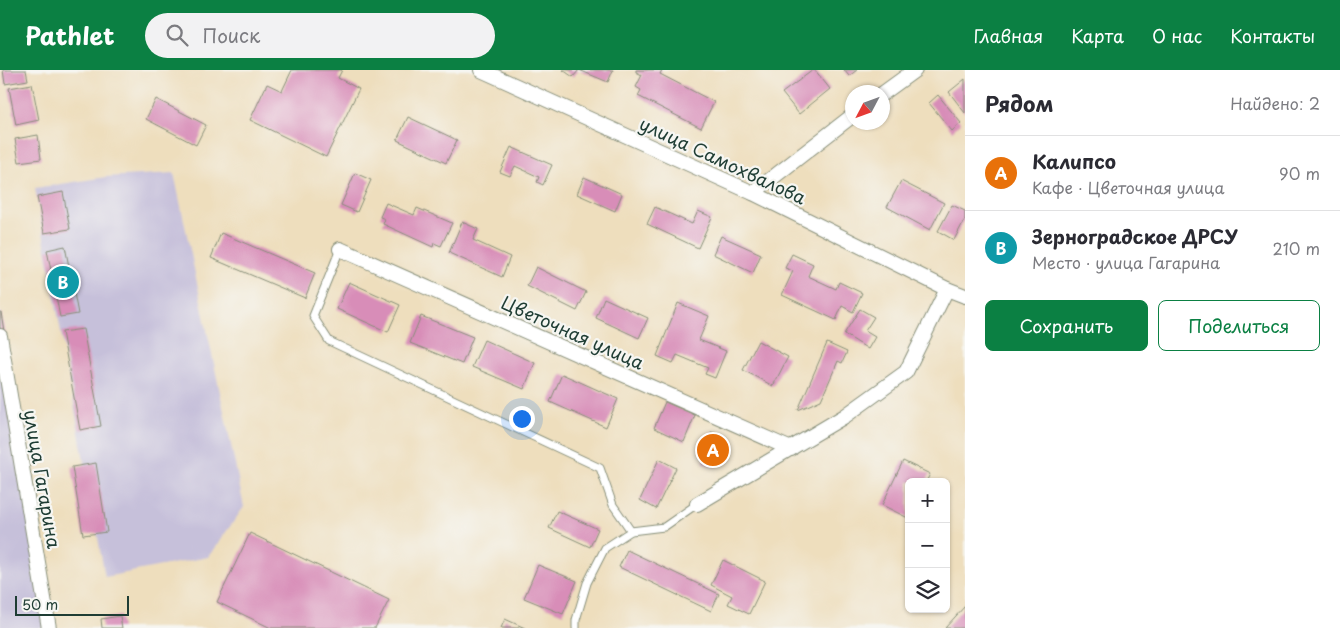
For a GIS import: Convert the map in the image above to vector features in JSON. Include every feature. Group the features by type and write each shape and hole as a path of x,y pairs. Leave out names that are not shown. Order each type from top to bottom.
{"street":[{"path":"890,88 915,70"},
{"name":"улица Самохвалова","path":"492,72 753,193 947,289 965,296"},
{"path":"753,193 845,121"},
{"name":"Цветочная улица","path":"340,249 791,449"},
{"path":"697,504 845,416 906,372 947,289"},
{"name":"улица Гагарина","path":"0,336 49,628"}],"lane":[{"path":"340,249 313,316 329,341 600,468 613,505 631,531"},
{"path":"576,628 576,620 587,583 605,548 631,531 664,527 697,504"}],"shaded area":[{"path":"174,173 244,507 208,557 105,577 35,188 106,177"},
{"path":"0,345 53,628 0,628"}],"building":[{"path":"3,70 26,70 28,80 5,84"},
{"path":"292,70 342,70 338,78 359,89 326,157 250,120 267,84 282,91"},
{"path":"563,70 579,70 573,77"},
{"path":"579,70 613,70 608,82"},
{"path":"636,70 662,70 660,74 714,102 701,128 638,96 641,90 636,87 642,75 636,72"},
{"path":"813,70 830,89 799,114 782,93"},
{"path":"844,70 857,70 849,76"},
{"path":"965,79 965,113 949,92"},
{"path":"32,84 39,120 16,125 9,88"},
{"path":"938,95 961,123 952,131 929,103"},
{"path":"156,99 206,125 196,145 146,119"},
{"path":"408,117 457,140 446,163 397,140"},
{"path":"38,135 41,159 19,162 15,139"},
{"path":"511,147 552,165 543,185 537,182 539,177 515,166 510,176 500,172"},
{"path":"355,173 371,180 357,212 341,205"},
{"path":"584,177 622,194 615,211 577,194"},
{"path":"901,181 944,203 930,230 887,207"},
{"path":"63,192 70,229 44,233 37,197"},
{"path":"386,203 414,215 417,208 452,223 441,246 434,243 433,247 383,224 385,219 380,217"},
{"path":"952,205 965,211 965,219 954,240 938,231"},
{"path":"655,207 692,224 698,211 712,217 698,248 647,224"},
{"path":"462,222 478,229 473,240 510,257 502,277 449,253"},
{"path":"221,233 315,273 305,298 211,258"},
{"path":"721,236 761,254 753,273 713,254"},
{"path":"65,246 78,314 60,317 47,250"},
{"path":"792,254 813,264 808,276 836,289 839,282 862,293 853,312 842,306 836,320 782,295 793,271 785,268"},
{"path":"536,267 586,292 577,311 527,286"},
{"path":"349,282 400,305 388,332 337,309"},
{"path":"604,298 648,318 639,338 596,318"},
{"path":"678,303 709,316 699,340 726,351 715,378 705,374 708,368 677,355 673,363 657,356"},
{"path":"860,309 874,317 865,331 875,337 868,349 844,334"},
{"path":"0,312 5,338 0,339"},
{"path":"421,316 473,337 462,364 410,343"},
{"path":"83,329 101,426 80,430 62,332"},
{"path":"484,340 535,363 524,389 472,367"},
{"path":"758,341 788,357 773,386 743,370"},
{"path":"827,343 847,352 842,363 838,361 821,400 798,410"},
{"path":"562,374 618,399 606,427 550,402"},
{"path":"665,402 695,415 684,442 654,428"},
{"path":"711,432 724,436 716,467 703,463"},
{"path":"659,459 676,468 656,509 640,500"},
{"path":"903,461 930,474 928,478 905,478 905,516 882,505"},
{"path":"96,463 107,532 83,535 72,467"},
{"path":"557,511 598,529 590,547 549,528"},
{"path":"250,533 389,600 375,628 271,628 217,602"},
{"path":"627,550 719,594 711,611 619,567"},
{"path":"723,560 765,581 749,614 728,604 732,596 711,585"},
{"path":"538,565 577,581 563,614 524,598"},
{"path":"965,606 965,628 945,628"},
{"path":"120,616 122,628 102,628 101,619"},
{"path":"505,619 525,628 501,628"}],"place":[{"name":"Зерноградское ДРСУ","path":"63,282"},
{"name":"Калипсо","path":"713,450"}]}
